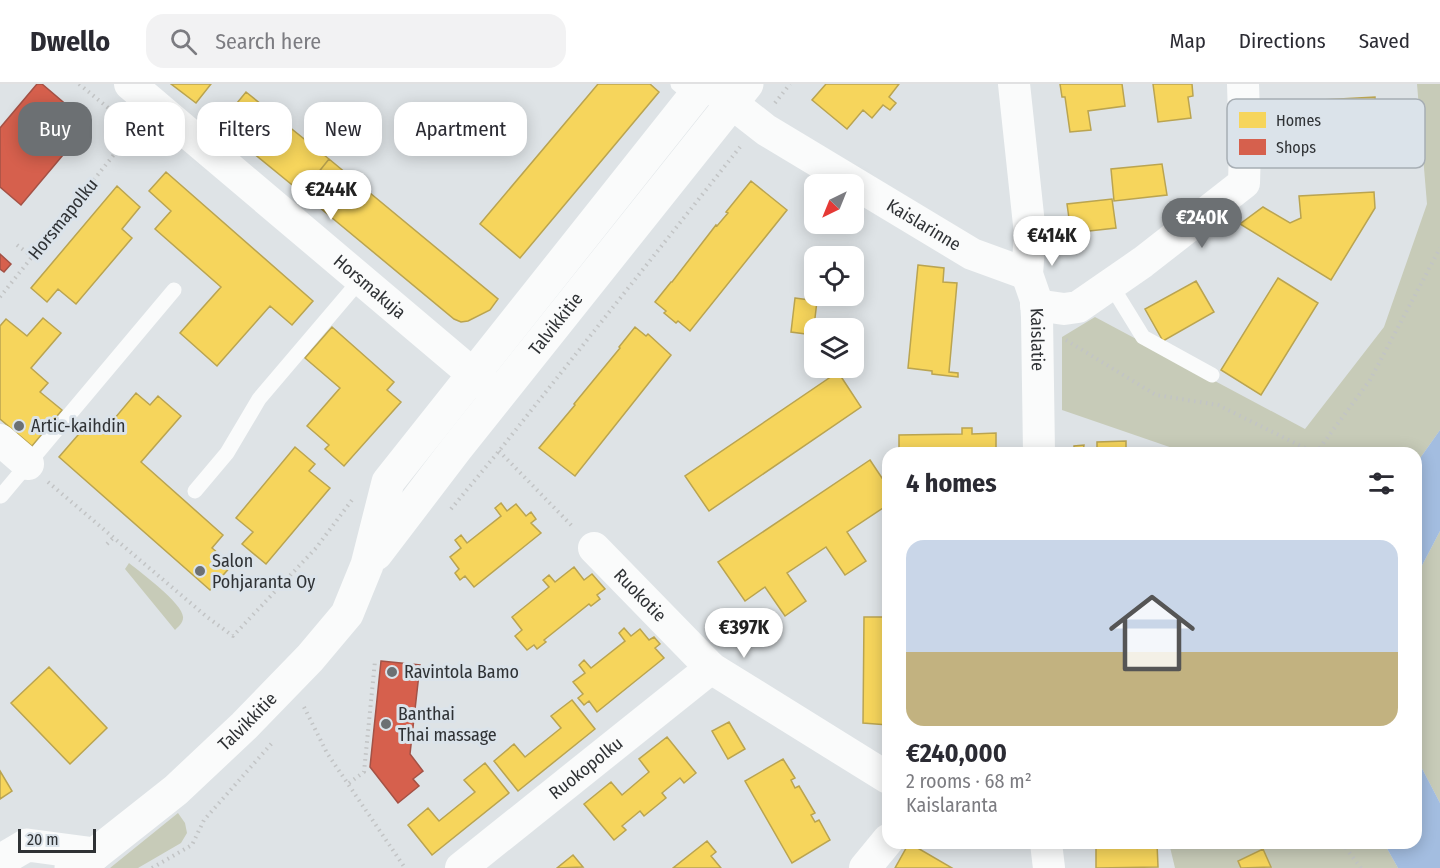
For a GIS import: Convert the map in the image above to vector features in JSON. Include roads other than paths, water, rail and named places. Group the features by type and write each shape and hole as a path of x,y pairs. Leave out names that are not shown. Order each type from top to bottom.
{"main road":[{"name":"Talvikkitie","path":"0,861 27,845 83,861 176,790 244,726 310,658 347,614 367,565 388,482 474,375 712,94"},
{"name":"Talvikkitie","path":"367,565 499,396 712,94"}],"street":[{"name":"Horsmakuja","path":"130,84 499,396"},
{"name":"Kaislatie","path":"1014,84 1030,234 1027,274 1036,319 1039,447"},
{"path":"1243,84 1243,99"},
{"name":"Kaislarinne","path":"712,94 972,254 1027,274"},
{"path":"1036,319 1072,308 1094,298 1195,223 1244,183 1244,168"},
{"path":"0,440 28,464"},
{"name":"Ruokotie","path":"594,548 711,668 882,774"},
{"name":"Ruokopolku","path":"461,868 711,668"},
{"path":"866,868 882,848"}],"lane":[{"path":"195,491 227,453 259,399 361,279"},
{"path":"1111,285 1143,337 1212,375"},
{"path":"1,496 174,290"}],"water":[{"path":"1440,430 1440,531 1422,566 1422,456"},
{"path":"1422,768 1440,803 1440,868 1398,868 1387,849 1422,849"}],"place":[{"name":"Artic-kaihdin","path":"19,426"},
{"name":"Salon Pohjaranta Oy","path":"200,571"},
{"name":"Ravintola Bamo","path":"392,672"},
{"name":"Banthai Thai massage","path":"386,724"}]}
